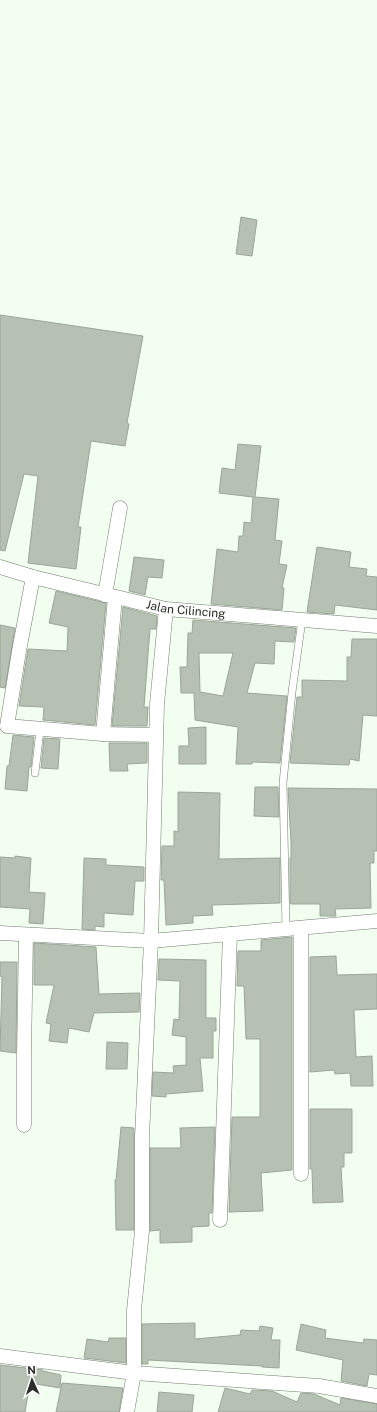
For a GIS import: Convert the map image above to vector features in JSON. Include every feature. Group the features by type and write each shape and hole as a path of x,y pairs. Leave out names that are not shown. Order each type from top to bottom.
{"street":[{"path":"103,734 110,596 120,508"},
{"name":"Jalan Cilincing","path":"0,567 33,577 166,609 377,626"},
{"path":"33,577 3,726 103,734 156,734"},
{"path":"128,1412 134,1373 134,1310 142,1231 142,1137 151,941 157,704 166,609"},
{"path":"0,933 151,941 377,921"},
{"path":"301,928 301,1174"},
{"path":"220,1220 230,934"},
{"path":"24,1125 26,935"},
{"path":"0,1356 134,1373 319,1386 377,1396"}],"lane":[{"path":"286,929 283,783 292,692 302,620"},
{"path":"35,773 40,730"}],"building":[{"path":"241,217 257,220 252,256 236,254"},
{"path":"0,315 143,336 127,423 129,424 125,446 91,441 78,527 81,527 76,569 28,563 38,476 24,474 5,551 0,550"},
{"path":"238,444 261,446 255,497 279,499 275,540 282,541 279,564 287,565 282,588 284,588 282,610 211,604 217,549 238,552 239,536 243,536 244,522 251,523 253,497 219,493 222,468 235,470"},
{"path":"317,547 351,552 349,567 367,569 366,576 377,577 377,610 335,605 334,614 307,612"},
{"path":"134,557 164,560 162,578 148,577 145,595 129,591"},
{"path":"56,591 106,603 95,725 43,720 44,707 19,706 28,649 67,651 68,627 49,623"},
{"path":"123,607 157,616 156,629 150,629 144,707 148,707 147,726 112,726"},
{"path":"193,620 296,628 294,642 275,641 274,664 255,663 247,693 287,696 280,763 252,762 252,764 236,764 238,727 195,720 194,693 181,693 180,667 187,667 188,633 192,633","holes":["199,653 233,653 223,696 200,692"]},
{"path":"0,625 15,628 5,688 0,687"},
{"path":"352,639 377,639 377,716 363,715 359,761 350,759 349,765 290,763 297,697 302,697 302,680 347,681 347,657 351,657"},
{"path":"206,727 206,764 179,764 179,746 189,746 188,728"},
{"path":"13,735 34,737 27,791 5,789 7,766 9,766"},
{"path":"44,738 60,739 58,769 41,768"},
{"path":"109,743 147,743 147,763 127,764 128,771 110,771"},
{"path":"255,787 278,787 279,817 254,816"},
{"path":"288,788 377,789 377,851 374,851 374,863 370,863 371,908 335,909 336,916 320,916 320,904 290,903 291,842"},
{"path":"178,792 220,793 219,859 280,858 280,903 212,905 213,915 193,916 193,923 166,925 164,880 161,880 162,846 174,846 174,831 178,832"},
{"path":"15,856 31,858 29,892 45,893 43,924 29,923 30,909 0,907 0,857 15,858"},
{"path":"84,858 106,859 106,865 144,867 144,881 135,881 133,915 104,913 104,927 95,926 95,930 82,929"},
{"path":"292,937 292,1170 261,1173 263,1211 229,1212 232,1117 260,1117 260,1039 246,1039 244,986 237,986 238,951 261,951 261,940"},
{"path":"34,943 96,947 99,994 140,993 139,1012 94,1013 89,1032 69,1028 67,1043 49,1041 51,1024 46,1023 54,985 34,985"},
{"path":"336,956 337,975 377,974 377,1009 354,1010 356,1057 372,1056 373,1086 351,1086 350,1073 335,1074 334,1070 310,1072 310,957"},
{"path":"159,959 206,960 206,1018 216,1018 216,1031 213,1031 213,1058 200,1058 203,1091 166,1094 166,1097 152,1096 153,1072 174,1073 173,1066 186,1065 186,1037 172,1035 174,1019 179,1020 180,981 158,980"},
{"path":"0,962 17,962 16,1053 0,1051 2,977 0,976"},
{"path":"107,1042 128,1043 127,1069 106,1069"},
{"path":"310,1109 352,1109 352,1153 344,1153 344,1167 341,1167 343,1202 313,1203 312,1169 310,1169"},
{"path":"121,1127 134,1128 134,1230 116,1230 115,1180"},
{"path":"215,1127 212,1213 209,1213 209,1226 192,1227 192,1242 160,1243 160,1230 150,1231 150,1148 181,1148 180,1128"},
{"path":"195,1323 195,1339 240,1335 241,1330 259,1331 260,1326 273,1328 271,1340 280,1340 279,1368 148,1360 148,1364 142,1364 142,1324"},
{"path":"301,1324 326,1330 325,1338 363,1343 364,1339 377,1340 377,1375 369,1374 367,1386 341,1381 343,1360 296,1350"},
{"path":"109,1338 126,1338 126,1363 84,1358 87,1339 108,1342"},
{"path":"0,1365 43,1370 61,1375 60,1388 30,1383 25,1412 0,1412"},
{"path":"62,1383 123,1388 119,1412 56,1412"},
{"path":"225,1388 250,1394 252,1390 272,1391 297,1402 301,1393 314,1394 340,1405 341,1398 377,1404 377,1412 218,1412"},
{"path":"159,1392 194,1395 192,1412 157,1412"}]}
